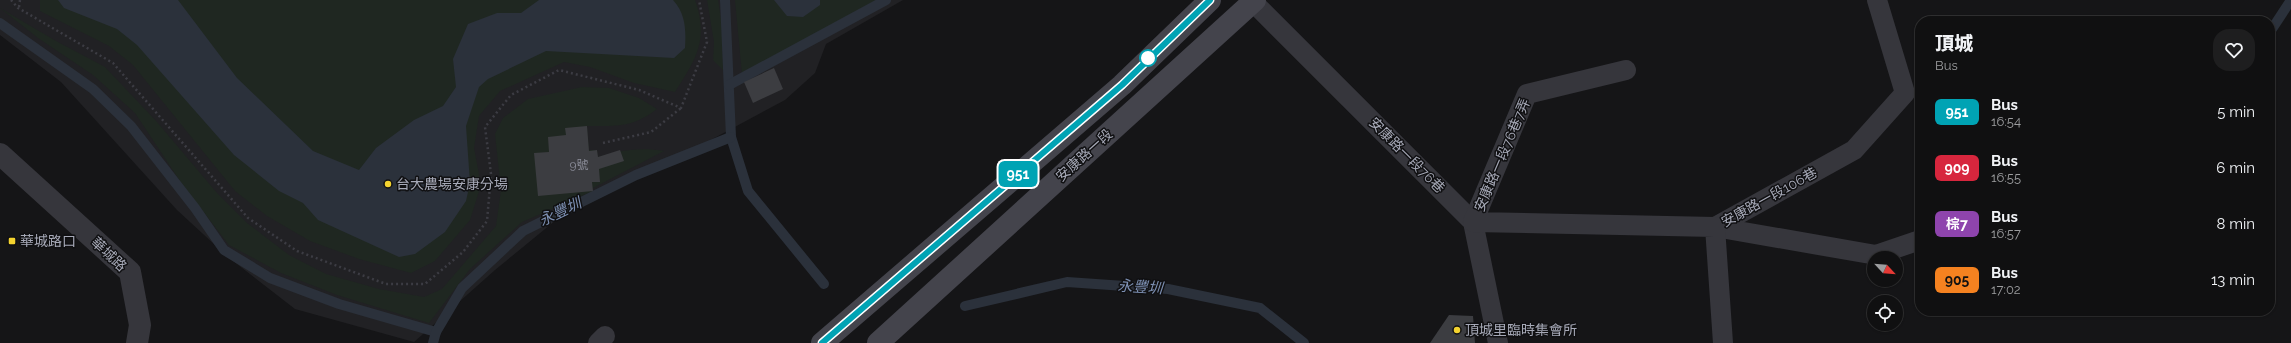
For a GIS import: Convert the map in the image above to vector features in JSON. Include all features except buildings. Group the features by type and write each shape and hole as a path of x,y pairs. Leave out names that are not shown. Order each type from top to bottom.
{"main road":[{"name":"安康路一段","path":"822,343 1122,85 1210,0"},
{"name":"安康路一段","path":"878,343 1254,1"}],"street":[{"name":"華城路","path":"0,154 130,272 140,325 137,343"}],"lane":[{"name":"安康路一段106巷","path":"1716,227 1854,150 1905,93 1877,0"},
{"name":"安康路一段76巷","path":"1254,1 1473,222"},
{"name":"安康路一段76巷7弄","path":"1473,222 1526,94 1626,70"},
{"path":"1498,343 1473,222 1716,227 1723,343"},
{"name":"安康路一段106巷","path":"1716,227 1876,255 1915,242"}],"path":[{"path":"11,0 18,8 113,63 205,171 248,218 297,251 386,284 425,284 463,252 486,221 491,174 485,127 511,95 559,70 639,90 681,108"},
{"path":"18,8 20,0"},
{"path":"603,143 651,132 681,108 707,42 699,0"}],"shaded area":[{"name":"台大農場安康分場","path":"0,0 903,0 826,44 815,73 785,100 679,157 567,211 495,270 414,342 295,309 228,257 177,210 61,82 0,35"},
{"path":"40,0 695,0 701,27 698,49 694,59 675,92 634,83 590,67 564,62 500,91 479,116 474,148 481,185 470,220 435,261 411,273 359,259 310,241 267,216 235,191 133,65 109,46 40,11"},
{"path":"58,0 178,0 237,78 313,151 359,170 376,148 414,120 443,106 456,87 453,59 468,24 497,13 521,13 539,0 673,0 683,17 685,29 685,48 674,58 546,51 488,79 479,87 466,126 470,183 466,201 445,232 415,254 399,257 318,220 303,203 279,191 234,155 137,45 117,29 64,8"},
{"path":"707,0 718,0 722,26 723,70 713,60 714,42"},
{"path":"735,0 881,0 742,74"},
{"path":"774,0 820,0 820,5 803,17 787,16"},
{"path":"0,8 56,41 105,67 157,122 217,193 247,223 289,255 326,274 379,289 424,297 442,289 496,226 501,190 495,134 503,118 528,99 582,87 609,88 639,98 657,109 640,120 624,125 587,126 589,150 597,150 598,157 631,150 647,149 664,151 593,188 593,191 522,222 470,269 429,323 337,295 281,273 229,245 182,184 135,113 93,75 38,38"}],"waterway":[{"name":"永豐圳","path":"725,0 731,137 748,191 824,284"},
{"path":"729,85 886,0"},
{"path":"2275,24 2291,0"},
{"path":"0,23 93,89 131,126 195,208 224,250 270,278 339,304 436,332"},
{"name":"永豐圳","path":"433,343 436,332 462,288 523,231 636,175 731,137"},
{"name":"永豐圳","path":"965,306 1067,282 1168,289 1260,308 1304,343"}],"bus line":[{"name":"951","path":"822,343 1122,85 1201,6 1210,0"}],"place":[{"name":"台大農場安康分場","path":"388,184"},
{"name":"華城路口","path":"12,241"},
{"name":"頂城里臨時集會所","path":"1457,330"}]}
